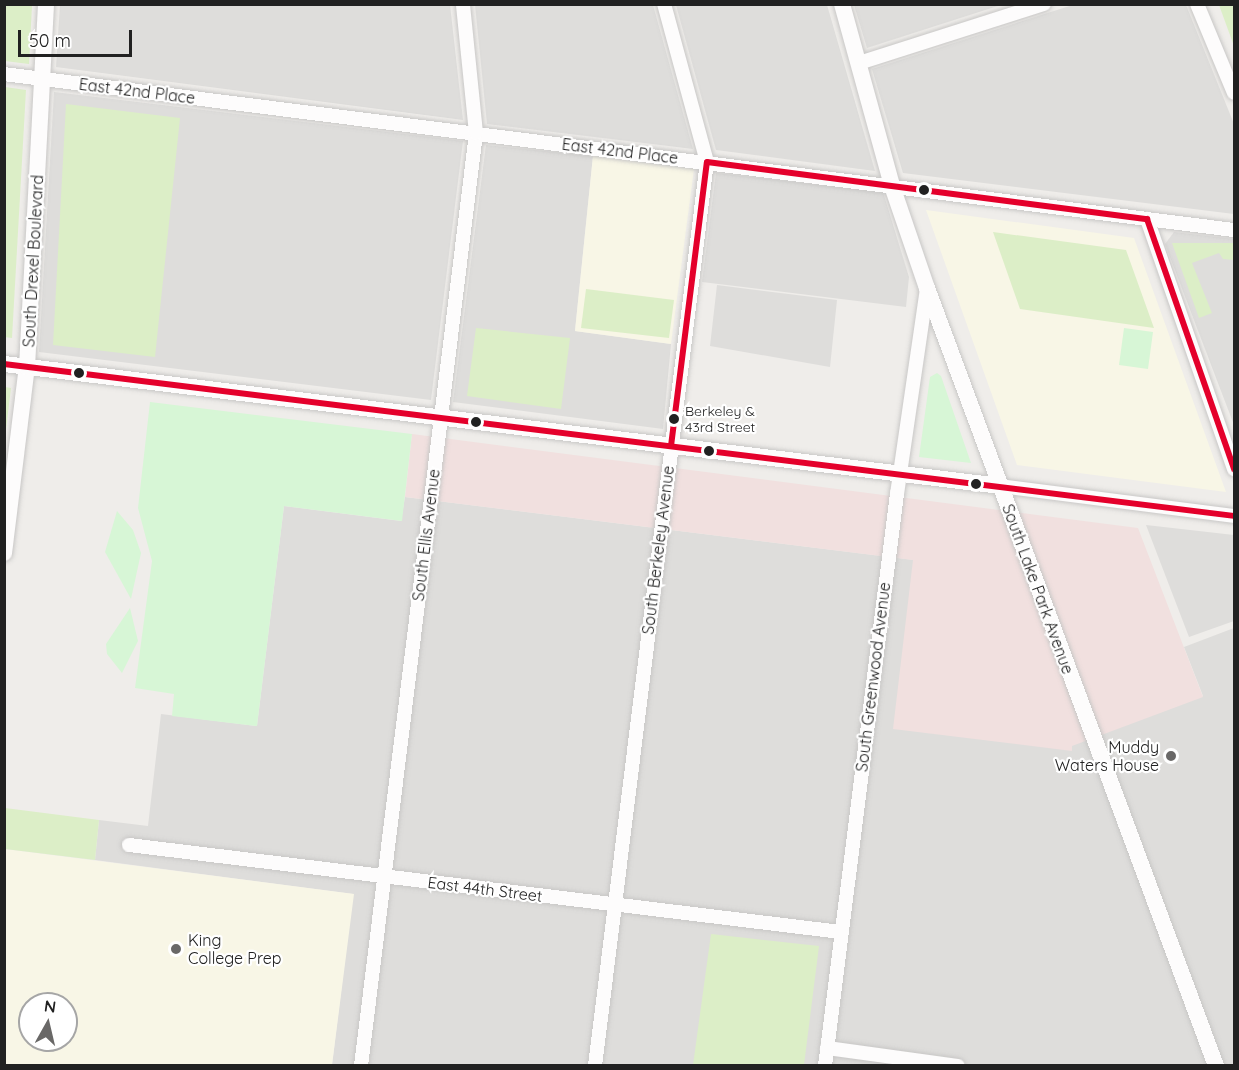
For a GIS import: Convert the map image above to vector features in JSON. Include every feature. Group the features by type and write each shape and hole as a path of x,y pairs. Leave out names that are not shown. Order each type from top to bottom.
{"street":[{"name":"South Drexel Boulevard","path":"4,553 27,367 46,4"},
{"name":"South Ellis Avenue","path":"361,1065 476,133 463,4"},
{"name":"South Berkeley Avenue","path":"595,1065 707,162 664,4"},
{"name":"South Lake Park Avenue","path":"842,4 892,186 927,288 1216,1065"},
{"path":"858,63 1044,4"},
{"path":"1197,4 1234,93"},
{"name":"East 42nd Place","path":"4,75 1234,230"},
{"path":"1147,219 1234,469"},
{"name":"South Greenwood Avenue","path":"825,1065 899,474 927,288"},
{"path":"4,364 1234,516"},
{"name":"East 44th Street","path":"129,845 841,932"},
{"path":"827,1048 958,1065"}],"shaded area":[{"path":"854,4 1001,5 867,48"},
{"path":"1076,4 1186,5 1234,124 1234,214 903,173 872,69"},
{"path":"60,5 450,5 463,120 56,67"},
{"path":"475,5 653,5 693,149 487,124"},
{"path":"676,5 827,5 875,171 716,150"},
{"path":"54,92 463,141 431,400 39,352"},
{"path":"486,145 593,156 575,331 671,344 663,429 453,402"},
{"path":"593,156 694,169 671,344 575,331"},
{"path":"716,173 883,192 909,277 906,307 702,282"},
{"path":"926,210 1134,238 1226,492 1017,465"},
{"path":"1174,232 1234,239 1234,425 1165,244"},
{"path":"717,285 837,300 830,367 710,346"},
{"path":"412,434 1138,528 1203,697 1072,746 1072,751 893,729 913,560 405,497"},
{"path":"405,497 914,560 1203,696 1184,647 1234,628 1234,1065 332,1065 353,894 95,860 99,820 148,826 161,714 257,726 284,506 401,521"},
{"path":"1146,525 1234,535 1234,621 1189,637"},
{"name":"King College Prep","path":"5,849 354,894 332,1065 5,1066"}],"green space":[{"path":"5,4 32,5 29,64 5,61"},
{"path":"1219,5 1234,5 1234,46"},
{"path":"5,87 26,90 12,338 4,337"},
{"path":"66,104 180,118 155,357 53,345"},
{"path":"993,232 1126,250 1154,328 1020,309"},
{"path":"1172,243 1234,243 1234,260 1223,259 1219,253 1192,263 1212,313 1199,318"},
{"path":"586,289 674,300 669,338 581,328"},
{"path":"476,328 570,338 561,409 467,396"},
{"path":"1124,328 1153,332 1148,369 1119,365"},
{"path":"937,373 941,376 971,463 919,457 930,377"},
{"path":"4,387 11,388 5,438"},
{"path":"150,402 412,434 402,521 284,506 257,726 172,716 174,694 135,688 152,561 138,508"},
{"path":"117,511 133,530 141,553 131,599 105,552"},
{"path":"130,608 138,641 122,673 107,654 106,644"},
{"path":"5,808 99,820 95,860 5,849"},
{"path":"711,934 819,946 804,1065 693,1065"}],"transit line":[{"path":"671,446 707,162 1147,219 1234,469"},
{"path":"4,364 1234,516"}],"place":[{"name":"Berkeley & 43rd Street","path":"674,419"},
{"name":"Muddy Waters House","path":"1171,756"},
{"name":"King College Prep","path":"176,949"}]}
